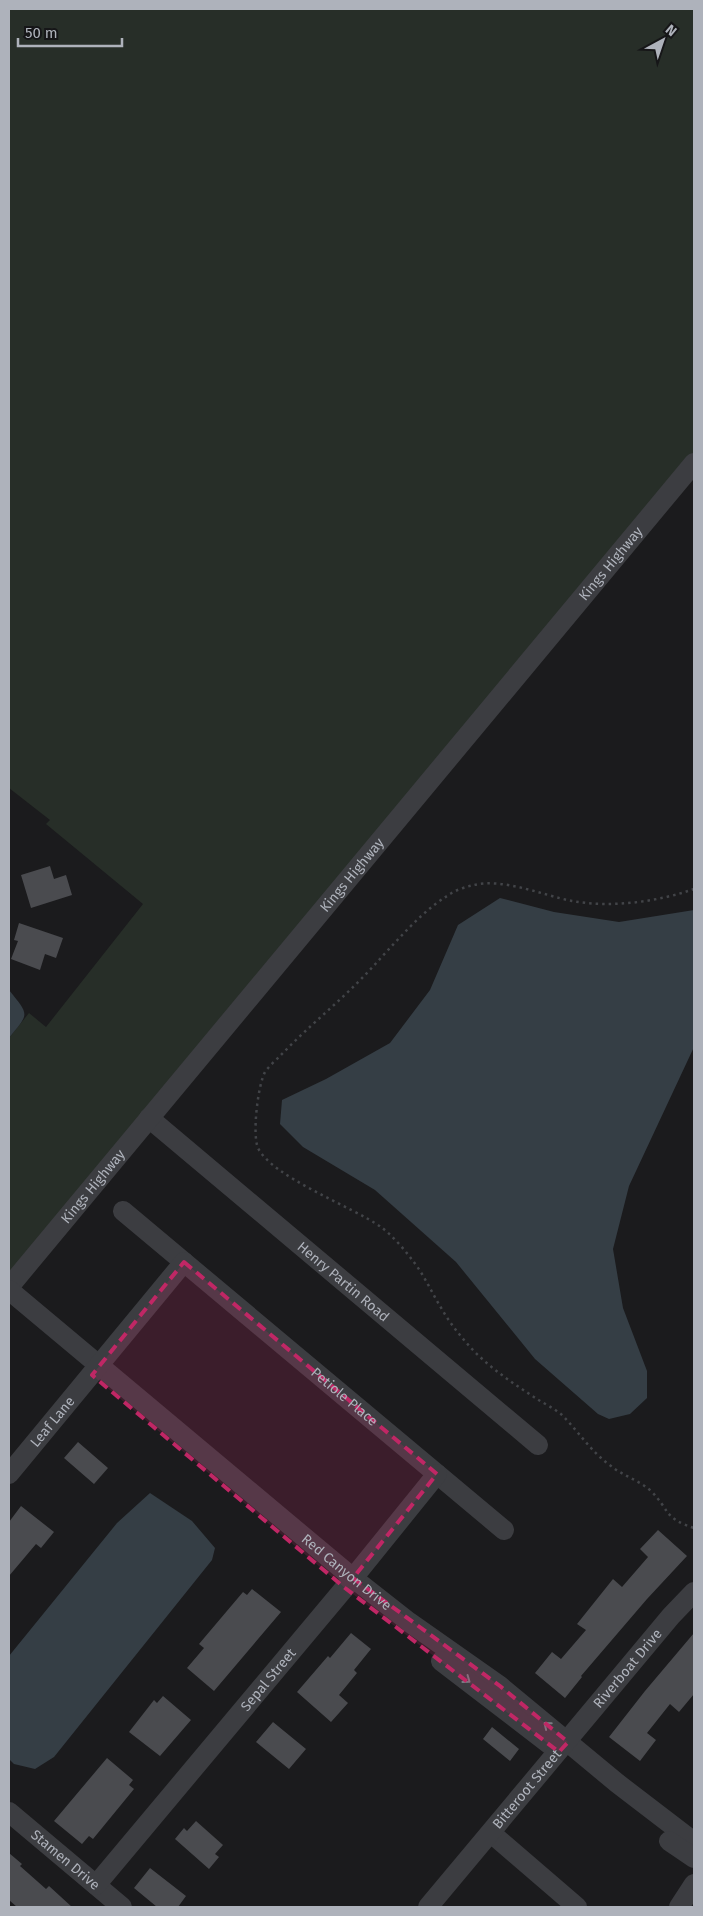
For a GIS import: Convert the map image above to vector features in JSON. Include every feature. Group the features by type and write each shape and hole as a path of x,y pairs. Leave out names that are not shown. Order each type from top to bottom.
{"street":[{"name":"Kings Highway","path":"9,1288 694,463"},
{"name":"Henry Partin Road","path":"149,1118 538,1445"},
{"name":"Petiole Place","path":"123,1211 504,1530"},
{"path":"96,1371 184,1262"},
{"name":"Red Canyon Drive","path":"9,1288 96,1371"},
{"name":"Red Canyon Drive","path":"9,1306 96,1371 349,1583 409,1622 500,1686 642,1821 694,1858"},
{"name":"Leaf Lane","path":"9,1474 96,1371"},
{"name":"Sepal Street","path":"96,1885 349,1583 437,1474"},
{"name":"Riverboat Drive","path":"564,1747 694,1592"},
{"name":"Red Canyon Drive","path":"564,1747 617,1783 694,1842"},
{"name":"Bitteroot Street","path":"428,1907 564,1747"},
{"name":"Stamen Drive","path":"9,1812 122,1907"},
{"path":"491,1834 577,1907"},
{"path":"679,1907 694,1884"}],"path":[{"path":"694,889 660,898 594,904 493,882 475,884 446,896 420,918 350,990 299,1036 265,1072 261,1084 256,1123 257,1145 266,1160 294,1180 338,1202 382,1228 418,1267 456,1331 475,1352 502,1376 560,1414 590,1448 611,1467 653,1493 668,1515 680,1523 694,1528"}],"highlighted area":[{"path":"184,1262 437,1474 353,1578 500,1686 568,1742 559,1752 345,1588 92,1375"}],"shaded area":[{"path":"9,9 694,9 694,452 9,1273 9,1038 29,1013 46,1027 143,904 46,824 50,820 9,788"},
{"path":"500,898 554,912 619,922 694,910 694,1047 629,1186 613,1249 623,1308 647,1371 647,1398 630,1414 609,1419 598,1414 535,1359 456,1262 375,1190 303,1147 280,1124 282,1100 326,1079 390,1043 430,990 458,925"},
{"path":"9,990 21,1005 24,1014 20,1024 9,1038"},
{"path":"150,1493 192,1521 215,1548 212,1560 54,1757 35,1769 14,1764 9,1759 9,1656 117,1523"}],"building":[{"path":"50,866 54,879 66,875 72,895 31,908 21,875"},
{"path":"19,923 63,938 56,958 45,954 40,970 11,959 18,941 14,940"},
{"path":"78,1442 108,1468 94,1484 64,1458"},
{"path":"21,1506 54,1532 41,1548 36,1544 9,1576 9,1522"},
{"path":"658,1530 687,1556 647,1599 581,1676 565,1698 535,1673 552,1652 561,1659 586,1630 577,1624 613,1579 622,1587 648,1557 640,1549"},
{"path":"252,1589 281,1612 214,1691 187,1668 204,1648 199,1644 243,1592 247,1595"},
{"path":"351,1633 371,1649 354,1670 357,1673 339,1695 348,1703 331,1722 297,1692"},
{"path":"694,1633 694,1694 679,1712 670,1704 647,1733 656,1740 640,1761 609,1737"},
{"path":"163,1696 191,1720 160,1756 129,1732 154,1700 157,1703"},
{"path":"273,1722 306,1749 289,1769 256,1742"},
{"path":"492,1727 519,1749 510,1761 483,1739"},
{"path":"107,1758 133,1780 129,1785 134,1789 93,1839 89,1836 82,1844 54,1821"},
{"path":"196,1821 223,1845 215,1854 219,1857 209,1869 175,1839 184,1828 187,1831"},
{"path":"9,1853 22,1864 20,1866 46,1889 49,1886 72,1907 17,1907 9,1900"},
{"path":"150,1868 186,1896 178,1907 157,1907 134,1888"}]}
